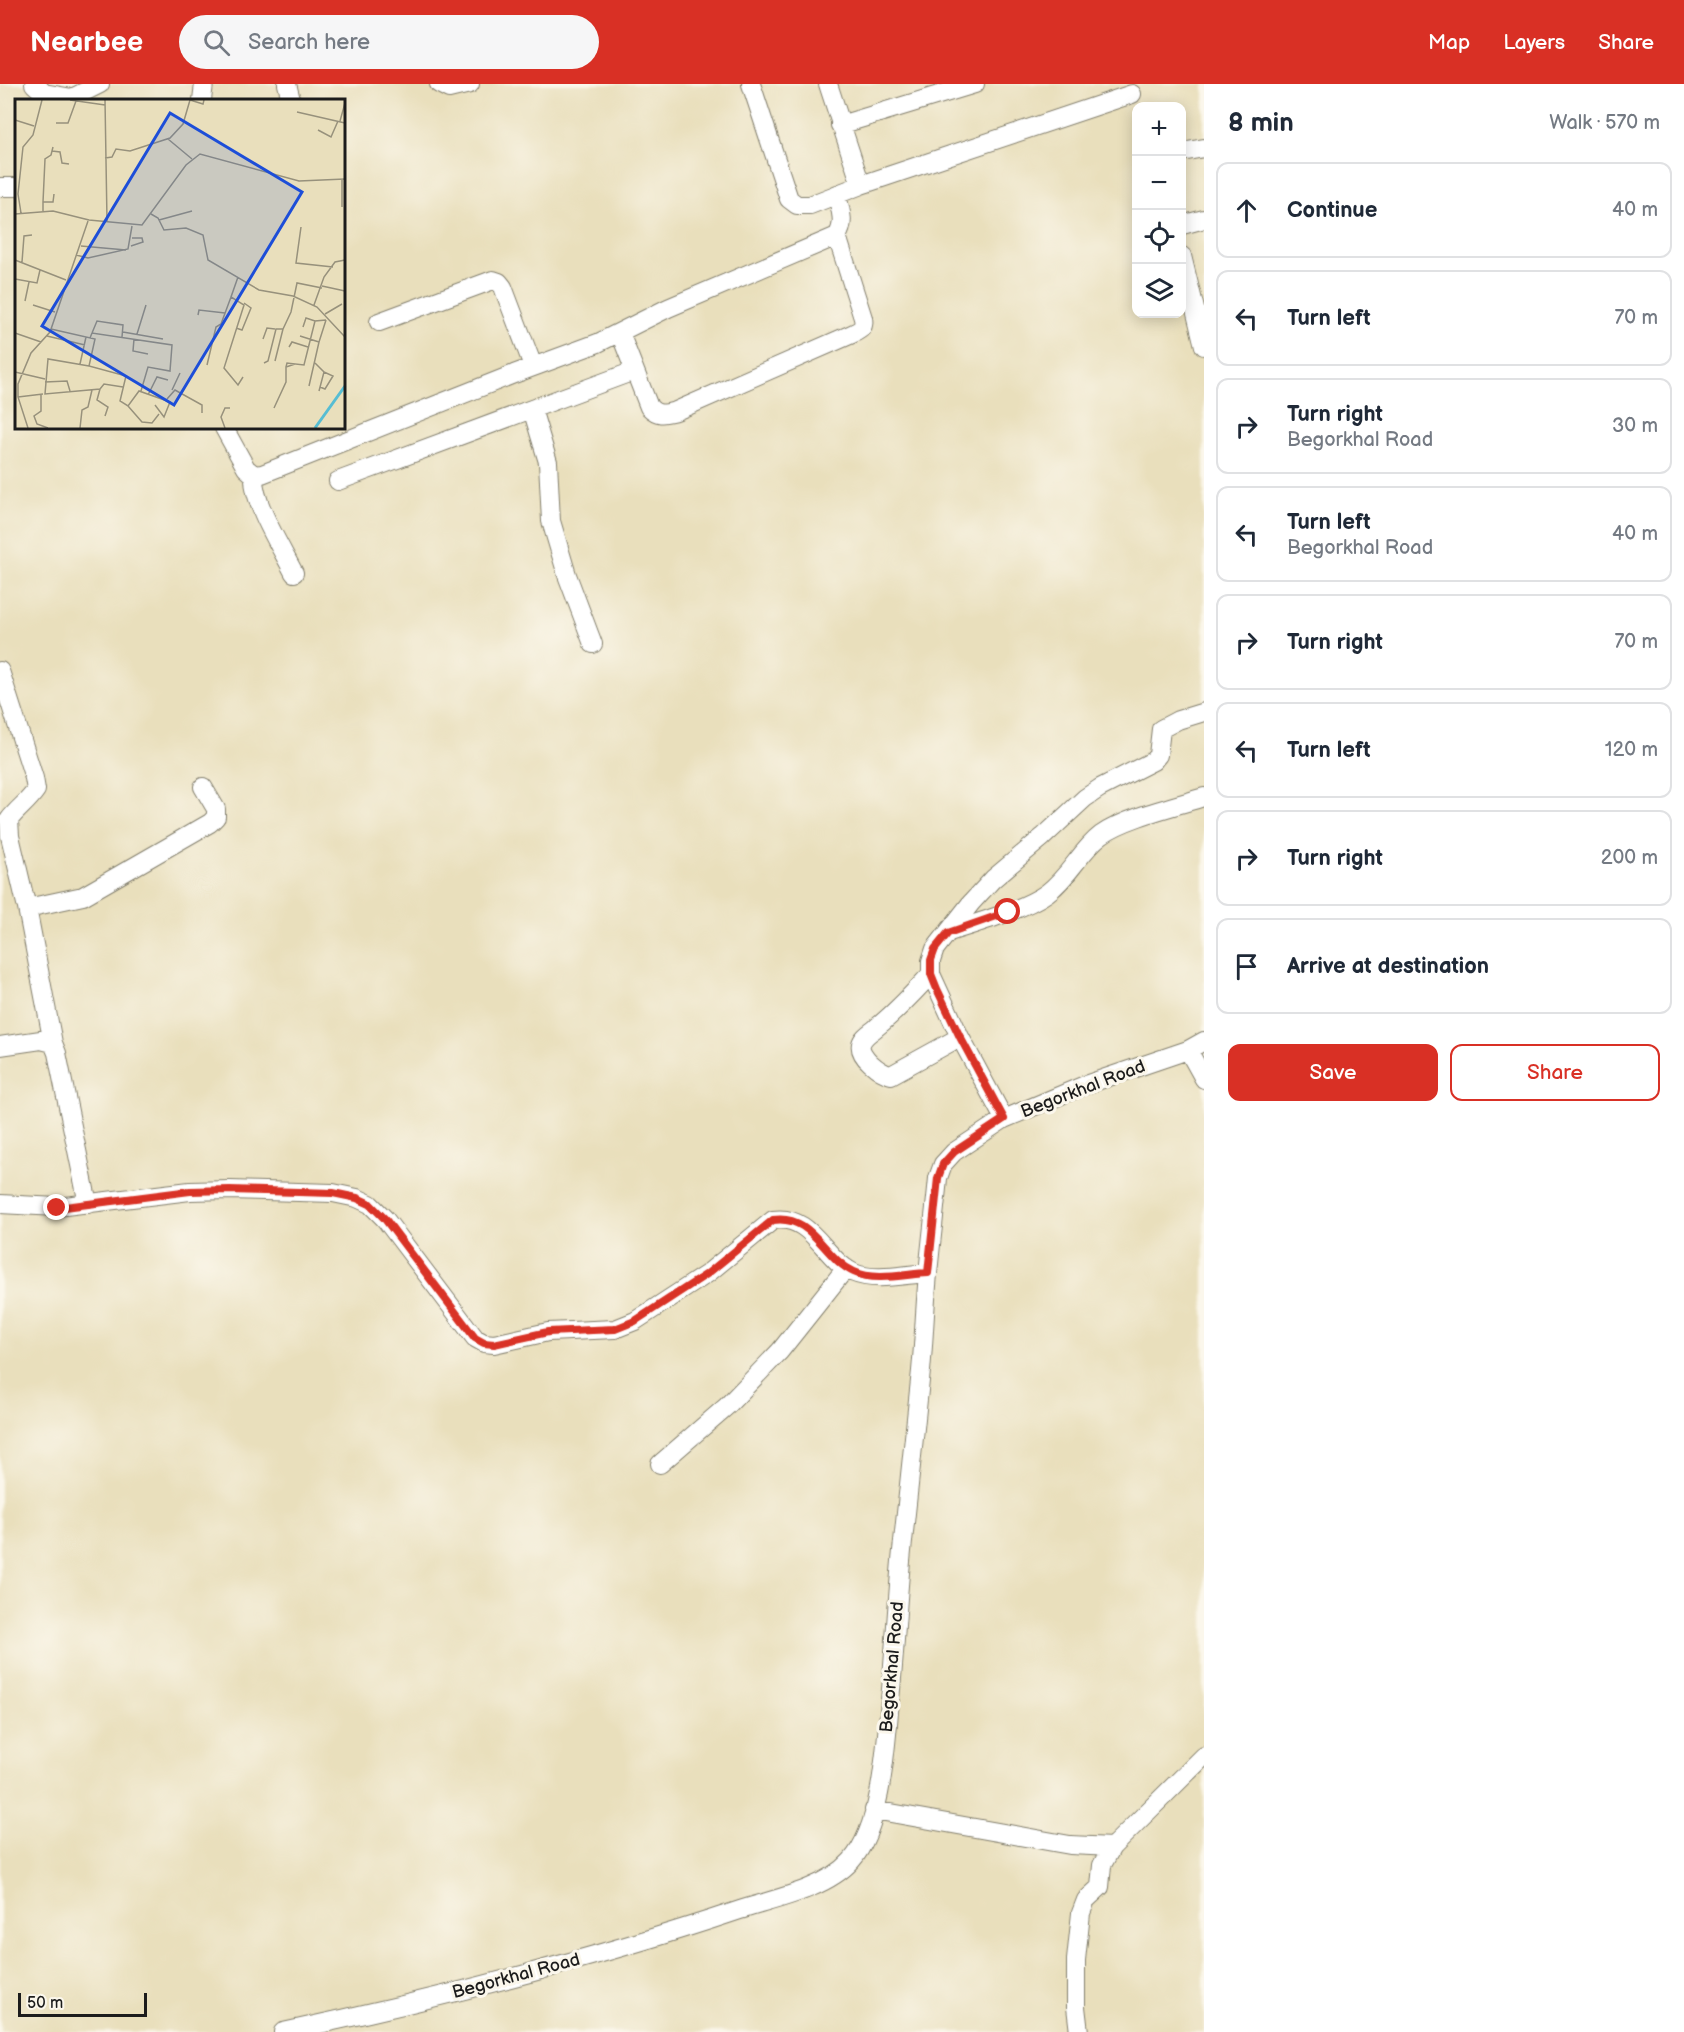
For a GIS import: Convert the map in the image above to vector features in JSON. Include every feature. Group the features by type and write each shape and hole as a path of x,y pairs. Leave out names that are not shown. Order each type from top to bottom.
{"street":[{"path":"34,84 44,93 72,99 100,84"},
{"path":"202,99 204,84"},
{"path":"286,84 291,99"},
{"path":"439,84 449,89 470,84"},
{"path":"751,84 789,199 797,206 810,205 861,185 1133,96"},
{"path":"828,84 861,185"},
{"path":"840,125 975,84"},
{"path":"1186,151 1204,148"},
{"path":"225,429 246,468 254,475 262,474 533,366 598,343 668,308 837,236 843,221 837,194"},
{"path":"1186,224 1204,219"},
{"path":"620,333 649,407 662,415 676,411 861,329 864,324 863,318 837,236"},
{"path":"1185,264 1199,297 1204,345"},
{"path":"380,322 493,280 500,282 533,366"},
{"path":"338,481 634,371"},
{"path":"532,409 548,462 551,521 567,575 593,644"},
{"path":"254,475 253,485 261,507 294,573"},
{"path":"0,671 36,790 29,801 9,820 10,836 88,1204"},
{"path":"1004,1119 960,1037 931,974 931,960 935,949 993,879 1085,798 1153,761 1158,755 1161,729 1178,720 1204,712"},
{"path":"27,908 83,896 210,823 216,817 216,809 203,787"},
{"path":"948,933 1008,912 1046,894 1067,876 1085,852 1101,836 1124,823 1204,797"},
{"path":"931,974 887,1019 864,1038 860,1045 862,1053 882,1073 891,1076 960,1037"},
{"path":"0,1046 41,1040 53,1043"},
{"path":"1196,1045 1204,1079"},
{"name":"Begorkhal Road","path":"284,2032 429,1999 586,1957 715,1918 807,1888 836,1875 852,1860 862,1846 874,1810 887,1736 928,1273 938,1178 943,1164 954,1152 1004,1119 1085,1085 1196,1045"},
{"path":"0,1204 57,1208 190,1191 230,1190 333,1193 357,1198 370,1204 385,1219 475,1338 484,1343 494,1344 548,1332 615,1329 635,1321 707,1274 773,1220 784,1218 802,1224 846,1268 856,1274 869,1276 928,1273"},
{"path":"660,1464 727,1406 780,1351 846,1268"},
{"path":"1079,2032 1076,2007 1076,1960 1081,1913 1086,1900 1100,1887 1102,1865 1112,1847 1204,1756"},
{"path":"874,1810 1070,1845 1112,1847"}],"route":[{"path":"57,1208 190,1191 333,1193 357,1198 370,1204 385,1219 475,1338 484,1343 494,1344 537,1333 615,1329 635,1321 707,1274 762,1227 773,1220 784,1218 802,1224 846,1268 856,1274 881,1276 928,1273 938,1178 943,1164 954,1152 1004,1119 937,989 931,974 931,960 935,949 948,933 1008,912"}]}
